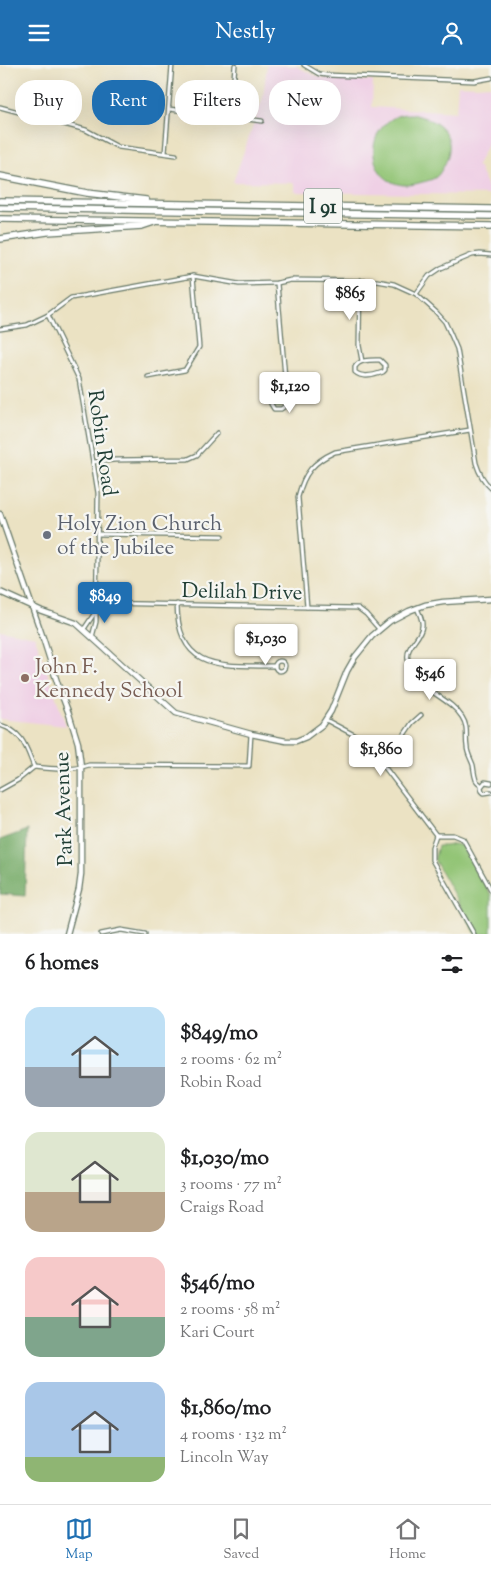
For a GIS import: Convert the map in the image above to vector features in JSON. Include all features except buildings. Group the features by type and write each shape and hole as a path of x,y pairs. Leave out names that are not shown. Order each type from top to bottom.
{"highway":[{"path":"0,176 88,193 142,199 156,203"},
{"name":"I 91","path":"0,201 491,209"},
{"path":"0,210 491,217"},
{"name":"I 91","path":"0,219 491,226"},
{"path":"0,239 47,232 142,226 155,221"}],"street":[{"path":"165,153 172,65"},
{"path":"234,80 235,65"},
{"path":"304,65 319,74 326,75 474,81 491,78"},
{"path":"0,107 86,130 118,147 176,155"},
{"path":"168,109 175,110"},
{"path":"416,294 429,276 441,268 472,255 491,255"},
{"path":"148,377 185,370 199,347 193,276"},
{"path":"0,329 27,325 48,315 71,298 193,276 239,284 276,283 291,279 360,280 394,284 416,294 436,312 452,335 476,463 479,473 491,488"},
{"path":"360,280 359,345 362,361"},
{"path":"276,283 286,389"},
{"name":"Robin Road","path":"48,315 79,379 98,493 96,622 92,637"},
{"path":"380,359 384,363 385,370 380,373 360,376 355,372 355,367 362,361 380,359"},
{"path":"290,386 296,386 300,390 300,396 281,409 274,409 271,401 286,389 290,386"},
{"path":"307,607 298,497 301,483 307,472 316,462 335,452 470,429"},
{"path":"93,462 188,459 197,455 217,433"},
{"name":"Park Avenue","path":"0,514 78,743 81,767 81,874 68,934"},
{"path":"97,534 222,536"},
{"path":"0,592 42,611 76,623 176,713 283,741 296,741 314,733 326,720 352,661 365,643 379,629 417,607 443,602 491,599"},
{"name":"Delilah Drive","path":"96,603 358,608 379,629"},
{"path":"177,605 180,632 190,648 202,659 215,665 275,666"},
{"path":"417,607 422,620 422,627 420,635 408,651 408,664 419,681 450,704 463,719 467,729 468,752 477,781 481,785 483,792 486,794 491,792"},
{"path":"84,629 96,611"},
{"path":"380,761 398,744 412,723 421,715"},
{"path":"326,720 361,740 380,761 436,835"},
{"path":"0,725 12,730 24,741 34,767"},
{"path":"0,790 18,780 34,767 60,769 89,765 249,766 251,734"},
{"path":"481,785 486,782 491,783"},
{"path":"436,835 458,836 463,839 491,890"},
{"path":"436,835 432,860 474,934"},
{"path":"101,934 121,930 145,934"}],"shaded area":[{"path":"267,65 296,66 324,78 373,81 372,107 456,112 458,85 491,85 491,137 476,167 478,166 491,195 295,192 295,183 233,182 253,125 259,125 259,109 263,98"},
{"name":"John F. Kennedy School","path":"0,630 35,637 66,726 0,719"}],"green space":[{"path":"412,114 428,119 444,131 448,137 449,151 444,166 435,178 403,185 390,181 381,173 375,162 374,149 377,136 384,125 399,115"},
{"path":"294,387 297,389 298,394 296,397 280,408 274,407 273,401 280,394"},
{"path":"27,830 25,896 0,894 0,840"},
{"path":"454,844 464,846 491,895 491,934 476,934 435,861 438,846"}],"place":[{"name":"Holy Zion Church of the Jubilee","path":"47,535"},
{"name":"John F. Kennedy School","path":"25,678"}]}
